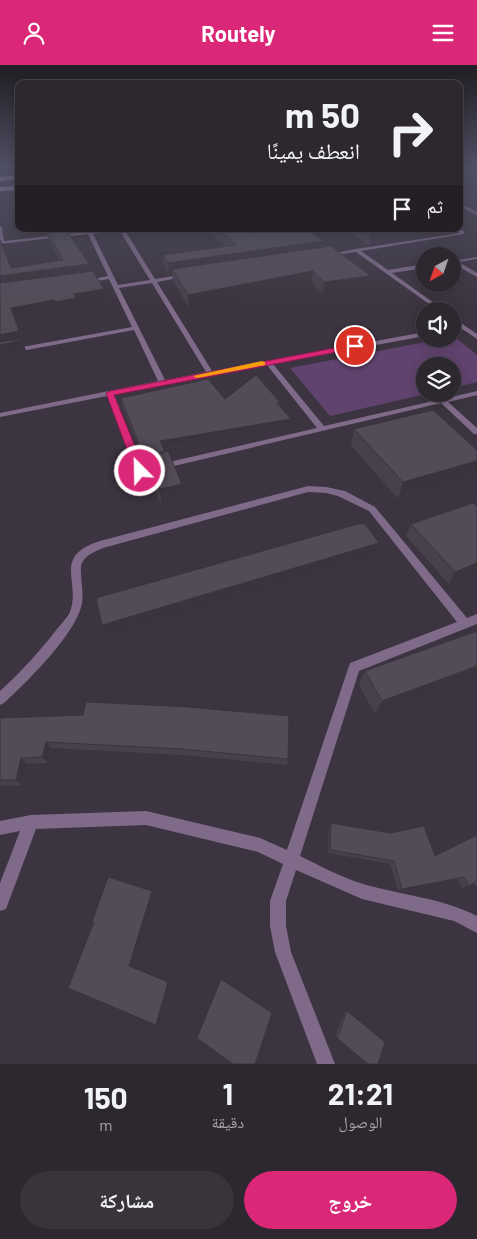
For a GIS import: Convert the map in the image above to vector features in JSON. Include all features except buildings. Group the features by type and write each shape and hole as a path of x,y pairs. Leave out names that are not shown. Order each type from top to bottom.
{"street":[{"path":"0,227 1,243 82,232"},
{"path":"90,232 163,384"},
{"path":"123,232 210,373"},
{"path":"317,256 462,234 462,232"},
{"path":"356,250 429,302"},
{"path":"461,261 477,258"},
{"path":"461,266 477,275"},
{"path":"387,272 416,267"},
{"path":"116,287 192,275"},
{"path":"74,282 112,277"},
{"path":"461,325 477,337"},
{"path":"0,353 136,328"},
{"path":"0,415 163,384 210,373 416,336"},
{"path":"268,362 322,429"},
{"path":"110,393 140,471 439,402"},
{"path":"461,398 475,395"},
{"path":"444,402 477,432"},
{"path":"0,699 45,656 75,612 77,602 75,566 77,559 82,554 100,545 308,489 323,488 340,491 372,509 471,621 354,667 292,860 282,884 278,901 278,926 283,952 326,1064"},
{"path":"0,828 30,822 146,817 260,845 362,891 456,914 477,925"},
{"path":"0,903 30,822"}],"shaded area":[{"path":"461,342 477,355 477,382 461,386 461,357 416,357 416,396 330,416 290,368 416,344 416,347 461,347"}],"slow traffic":[{"path":"197,376 262,363"}],"route":[{"path":"140,471 110,393 355,346"}]}
